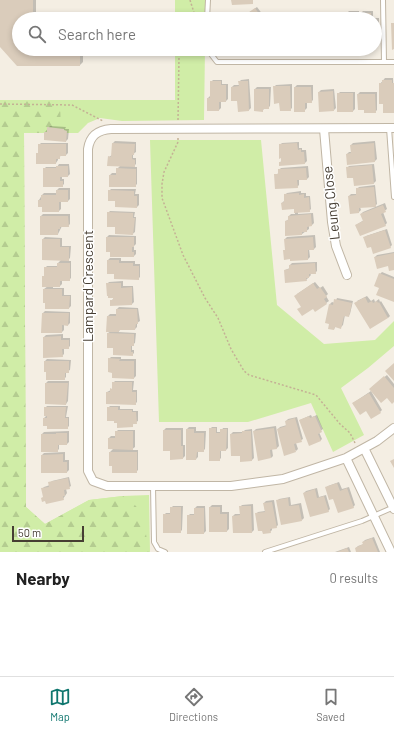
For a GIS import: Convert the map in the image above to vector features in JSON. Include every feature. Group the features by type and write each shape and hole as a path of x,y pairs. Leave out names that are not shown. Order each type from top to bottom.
{"street":[{"name":"Lampard Crescent","path":"392,128 111,129 100,131 91,138 88,149 88,471 93,480 101,485 107,486 231,486 283,479 346,458 377,441 394,428"},
{"name":"Leung Close","path":"324,129 332,222 336,246 347,275"},
{"path":"362,450 394,508"},
{"path":"346,458 391,552"}],"lane":[{"path":"207,12 208,0"},
{"path":"383,0 384,62"},
{"path":"212,56 217,62 394,62"},
{"path":"392,128 394,197"},
{"path":"153,486 154,542 158,549 165,552"},
{"path":"265,552 394,508"}],"path":[{"path":"190,0 194,12"},
{"path":"178,122 180,56"},
{"path":"0,104 72,105 100,118 111,129"},
{"path":"178,136 178,142 164,172 162,198 180,247 205,298 218,318 237,360 244,371 249,375 316,395 340,424 350,433 362,450"}],"green space":[{"path":"175,0 206,0 206,12 175,12"},
{"path":"175,56 205,56 204,120 122,121 100,118 88,123 78,133 24,133 26,507 45,524 89,500 149,495 150,552 0,552 0,100 175,100"},
{"path":"0,100 60,100 61,133 24,133 26,507 45,524 89,500 123,496 136,506 144,522 149,552 0,552"},
{"path":"150,140 261,140 277,305 324,344 375,340 394,321 394,346 341,388 364,435 333,452 311,403 248,422 159,422"}],"building":[{"path":"0,0 33,0 33,12 12,12 12,56 80,56 80,66 17,66 0,47"},
{"path":"231,0 253,0 253,4 232,5"},
{"path":"255,8 258,12 249,12"},
{"path":"391,23 394,23 394,49 392,50"},
{"path":"382,80 392,80 392,83 394,83 394,113 383,113 383,104 379,104 379,83 382,83"},
{"path":"210,81 221,81 221,85 226,85 226,102 219,102 219,111 207,111 207,98 210,98"},
{"path":"238,81 248,81 249,111 238,112 237,101 231,101 231,87 239,86"},
{"path":"273,86 290,86 291,111 280,111 279,103 274,104"},
{"path":"294,87 311,87 312,103 305,103 305,112 294,112"},
{"path":"254,89 269,89 269,109 263,109 263,112 254,111"},
{"path":"333,91 334,111 319,112 318,92"},
{"path":"337,93 353,93 353,112 337,112"},
{"path":"357,94 375,94 376,113 364,113 364,110 358,110"},
{"path":"47,127 64,129 67,131 66,142 44,140 44,132 47,132"},
{"path":"112,143 135,144 132,159 135,160 135,167 107,166 108,156 111,157"},
{"path":"297,143 298,150 301,149 301,152 304,152 305,164 279,166 281,158 279,159 279,144"},
{"path":"374,143 375,162 347,165 346,154 351,153 350,145"},
{"path":"38,144 66,144 66,156 60,156 60,159 56,159 56,164 36,164"},
{"path":"372,165 374,184 354,186 353,178 347,178 346,167"},
{"path":"56,166 68,166 68,177 60,177 60,181 63,181 63,187 43,187 43,168 56,168"},
{"path":"116,168 136,169 136,187 109,187 109,175 116,175"},
{"path":"306,168 307,180 297,180 298,188 275,189 274,174 278,174 278,169"},
{"path":"374,187 376,207 359,208 359,213 350,214 348,196 356,195 356,188"},
{"path":"56,190 68,190 68,202 59,202 59,212 42,212 42,207 38,207 38,200 41,200 41,195 56,195"},
{"path":"108,190 134,191 134,196 137,196 137,208 115,207 115,201 108,201"},
{"path":"299,193 299,195 304,194 304,198 309,197 310,212 294,213 294,209 282,210 281,203 284,202 284,194"},
{"path":"383,205 386,212 381,214 386,226 360,236 355,225 363,221 360,214"},
{"path":"107,212 133,213 133,218 135,218 133,235 115,234 115,227 107,227"},
{"path":"311,214 312,226 307,227 307,232 302,232 302,235 285,236 285,221 288,220 288,216"},
{"path":"40,216 68,216 69,227 60,227 60,229 58,229 58,235 40,235"},
{"path":"385,230 391,248 373,254 371,247 367,248 363,237"},
{"path":"106,237 134,237 134,247 132,247 132,252 134,252 134,257 110,257 110,252 106,252"},
{"path":"313,237 314,250 308,250 308,260 284,260 284,239"},
{"path":"42,239 60,239 60,247 69,247 69,261 42,260"},
{"path":"394,253 394,270 389,271 388,266 377,269 374,257"},
{"path":"107,260 119,260 119,263 133,263 133,266 139,266 139,280 114,279 114,274 107,274"},
{"path":"57,263 70,263 70,281 60,281 60,287 42,287 44,267 57,267"},
{"path":"315,263 316,274 309,274 309,278 306,278 307,281 285,283 284,270 289,269 289,265"},
{"path":"379,273 394,279 394,302 376,295 379,288 374,286"},
{"path":"106,283 121,283 121,288 132,287 132,305 110,306 110,300 113,300 113,298 108,298 107,296"},
{"path":"313,283 317,289 320,287 327,297 324,299 327,304 315,312 313,309 302,316 297,309 301,307 294,296"},
{"path":"43,289 62,289 62,296 70,296 69,309 45,309 45,303 43,303"},
{"path":"365,297 368,303 372,301 373,303 377,301 378,303 379,302 388,318 370,329 354,303"},
{"path":"334,299 352,303 349,317 344,316 341,329 335,327 334,330 328,329 329,324 325,323 329,304 333,305"},
{"path":"116,309 137,309 138,324 136,324 135,330 106,332 107,316 116,316"},
{"path":"42,313 69,313 68,326 62,325 62,333 41,333"},
{"path":"107,333 134,334 134,346 131,346 133,356 113,355 113,348 107,348"},
{"path":"61,336 61,340 69,340 69,349 62,349 63,357 43,358 43,337"},
{"path":"108,358 120,359 119,361 134,361 134,379 112,378 112,373 108,372"},
{"path":"44,361 69,361 69,373 65,373 65,380 46,380"},
{"path":"394,363 394,381 385,371"},
{"path":"384,376 394,388 394,402 392,404 387,398 381,403 369,389"},
{"path":"112,382 132,382 132,392 136,392 136,405 106,404 106,392 110,392 110,388 112,389"},
{"path":"45,383 68,383 66,405 45,404"},
{"path":"369,393 381,413 371,419 366,411 360,415 352,403"},
{"path":"44,407 66,407 65,418 68,418 68,429 47,429 47,426 43,426 43,418 47,418 47,416 44,416"},
{"path":"107,407 118,407 118,410 132,410 132,412 136,412 137,424 133,424 133,427 117,428 117,423 114,423 114,421 107,421"},
{"path":"309,416 310,418 315,416 322,432 318,434 321,441 309,446 299,420"},
{"path":"295,418 302,442 294,444 296,452 284,456 277,429 286,426 285,421"},
{"path":"209,428 216,428 216,433 220,433 220,429 227,429 226,451 220,451 220,461 209,461"},
{"path":"274,428 277,449 270,450 271,458 258,461 253,431"},
{"path":"186,429 194,429 194,433 204,433 204,452 197,452 196,460 186,460"},
{"path":"163,430 181,430 183,459 170,460 170,451 163,451"},
{"path":"115,431 133,431 133,450 108,449 108,438 115,438"},
{"path":"242,431 251,431 252,461 240,462 240,456 231,456 230,434 242,433"},
{"path":"67,433 67,445 58,445 58,452 41,452 41,434"},
{"path":"109,452 137,452 137,473 112,473 112,466 109,466"},
{"path":"63,454 63,462 67,462 67,473 41,473 41,455"},
{"path":"394,459 394,468 390,461"},
{"path":"68,478 70,489 64,490 64,500 46,504 45,501 42,502 41,498 43,497 41,488 49,487 48,482"},
{"path":"337,483 340,491 347,488 354,508 338,513 333,499 329,500 325,487"},
{"path":"315,489 317,498 324,496 329,512 310,517 303,493"},
{"path":"288,498 289,506 299,505 302,521 281,525 276,500"},
{"path":"272,502 277,528 270,529 271,533 263,534 262,531 258,531 255,513 265,512 263,503"},
{"path":"239,506 251,506 252,533 233,533 232,516 240,515"},
{"path":"170,507 181,507 181,533 163,533 163,514 170,514"},
{"path":"209,507 220,507 220,514 227,514 227,532 209,532"},
{"path":"194,508 204,508 204,534 187,534 187,515 194,515"},
{"path":"372,538 378,552 356,552 355,548 363,544 362,542"},
{"path":"347,548 349,552 337,552"}]}
